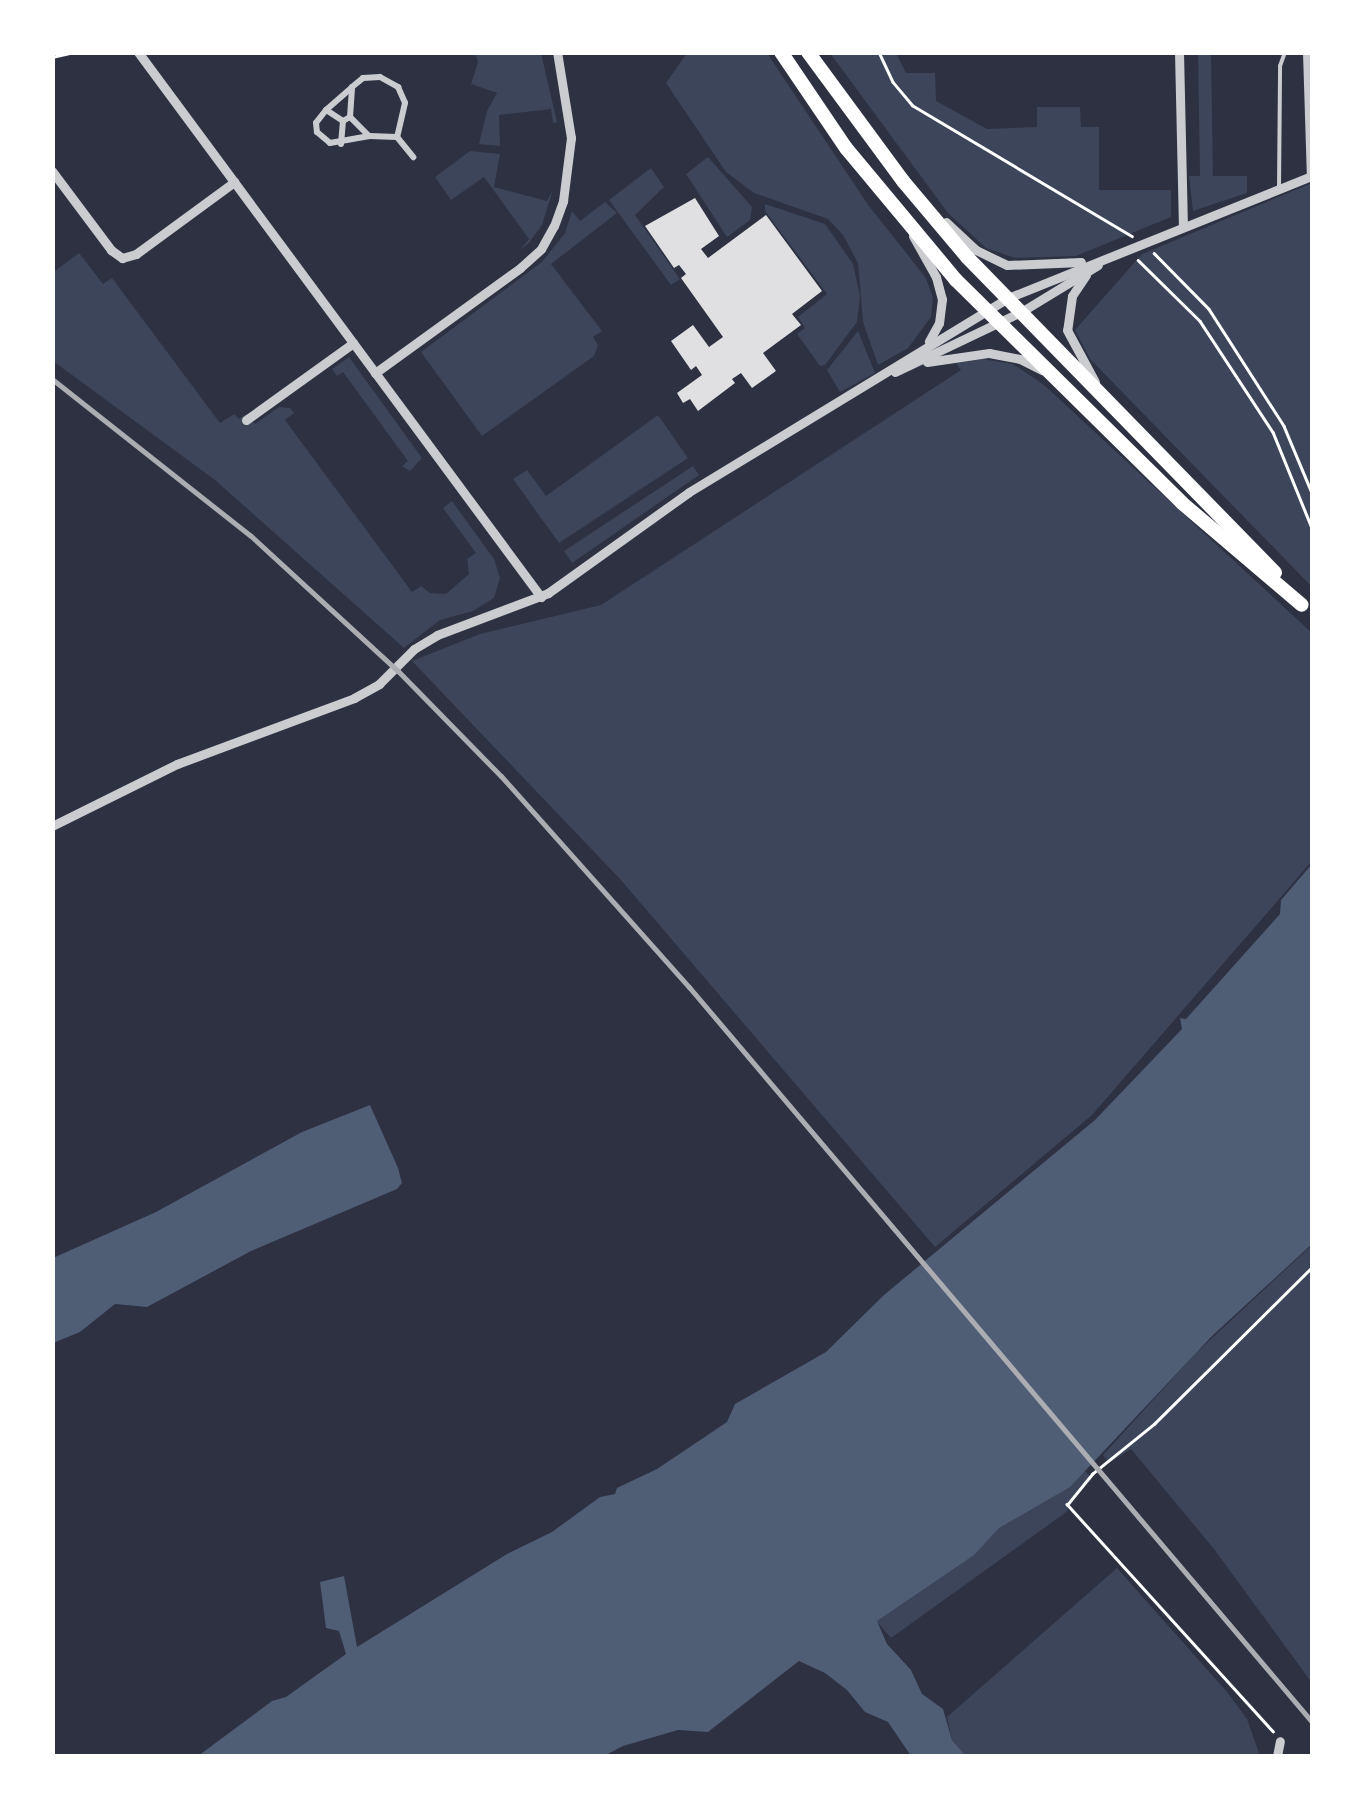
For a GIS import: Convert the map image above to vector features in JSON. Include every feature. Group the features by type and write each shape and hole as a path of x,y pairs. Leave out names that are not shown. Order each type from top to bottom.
{"main road":[{"path":"781,52 846,148 907,225 998,324 1229,546 1308,609"},
{"path":"811,52 824,77 903,181 1021,312 1308,609"}],"street":[{"path":"138,52 540,597"},
{"path":"375,372 542,249 563,201 570,138 556,52"},
{"path":"1179,52 1183,227"},
{"path":"52,826 177,764 354,698 437,635 540,597 689,492 1008,298 1312,176 1307,52"},
{"path":"397,137 404,103 398,87 380,77 362,78 316,123 317,132 330,143 369,136 397,137 413,157"},
{"path":"341,144 352,87"},
{"path":"326,110 369,136"},
{"path":"52,171 111,250 122,258 136,254 234,182"},
{"path":"903,181 991,259 1041,266 1108,258"},
{"path":"907,225 936,277 942,299 939,323 924,347"},
{"path":"880,378 1021,312 1108,258"},
{"path":"1088,272 1072,296 1068,330 1104,398"},
{"path":"246,420 353,342"},
{"path":"914,364 989,353 1020,359 1046,371"},
{"path":"1277,1756 1280,1741"}],"lane":[{"path":"1279,189 1280,66 1285,52"}],"path":[{"path":"52,57 74,52"},
{"path":"1128,250 1200,321 1273,432 1312,528"},
{"path":"1280,1741 1067,1505 1092,1474 1154,1424 1312,1267"}],"shaded area":[{"path":"475,53 541,53 557,122 553,123 551,109 499,115 500,146 479,144 487,111 497,93 471,84 478,62"},
{"path":"687,53 767,53 869,206 926,278 933,298 931,317 908,348 878,365 863,322 858,263 843,235 828,219 754,193 726,172 666,83"},
{"path":"830,53 896,53 906,73 935,73 936,101 987,129 1037,127 1037,107 1080,107 1081,127 1099,127 1099,190 1171,190 1171,217 1076,256 1015,258 986,248 948,213"},
{"path":"1198,53 1211,53 1213,176 1247,176 1247,193 1193,211 1189,176 1200,176"},
{"path":"470,151 500,154 494,187 547,201 553,190 542,225 520,250 529,239 484,177 451,200 435,177"},
{"path":"708,157 752,207 750,220 727,237 686,174"},
{"path":"651,168 664,187 635,215 680,279 671,285 609,200"},
{"path":"1312,183 1312,587 1090,359 1075,330 1142,254"},
{"path":"605,202 617,213 551,264 602,331 593,337 598,345 594,356 482,436 421,352 542,262 565,233 572,211 580,221"},
{"path":"765,204 825,224 853,264 860,296 857,322 825,365 820,366 797,334 805,328 798,317 827,294 765,211"},
{"path":"79,253 103,284 112,278 220,423 234,414 239,419 246,414 255,424 279,407 290,408 294,413 285,420 412,592 421,586 430,593 446,594 469,574 467,559 476,553 443,508 452,501 494,559 500,578 494,598 473,611 440,620 404,648 215,480 53,361 52,273"},
{"path":"858,331 875,373 840,392 827,370"},
{"path":"349,357 422,458 410,471 402,466 408,461 343,372 337,376 332,369"},
{"path":"982,359 1013,364 1044,385 1312,633 1312,861 1092,1115 935,1247 620,879 412,661 480,634 601,605 961,370 956,363"},
{"path":"658,415 688,458 559,543 513,479 527,470 546,496"},
{"path":"693,466 699,475 572,563 564,551"},
{"path":"1312,864 1312,1244 1212,1336 1070,1487 999,1528 974,1555 877,1621 887,1644 911,1670 922,1694 943,1709 952,1740 966,1756 911,1756 888,1722 865,1712 847,1690 825,1673 799,1661 708,1732 678,1730 623,1746 604,1756 198,1756 272,1701 286,1697 346,1654 339,1631 326,1628 320,1582 344,1576 357,1647 507,1554 552,1532 600,1497 615,1494 617,1488 657,1469 727,1422 735,1404 826,1352 884,1295 1095,1120 1182,1029 1180,1018 1186,1019 1280,914 1281,900"},
{"path":"370,1105 398,1168 402,1183 397,1189 251,1251 147,1307 115,1304 80,1332 53,1343 53,1258 156,1212 302,1132"},
{"path":"1312,1245 1312,1683 1214,1549 1131,1449 1109,1463 1103,1455 1196,1353"},
{"path":"1084,1470 1091,1477 1065,1513 891,1638 874,1618 979,1549 993,1528"},
{"path":"1117,1568 1228,1693 1247,1719 1260,1756 966,1756 952,1740 947,1717"}],"building":[{"path":"695,198 719,236 701,249 708,258 766,215 822,291 792,314 801,325 763,353 776,371 752,388 741,373 732,379 735,383 698,411 690,399 683,403 677,393 702,375 696,366 691,370 671,341 693,325 709,347 723,337 681,278 686,274 679,265 674,268 645,226"}],"railway":[{"path":"52,379 251,536 398,671 501,776 689,987 1312,1722"}]}
